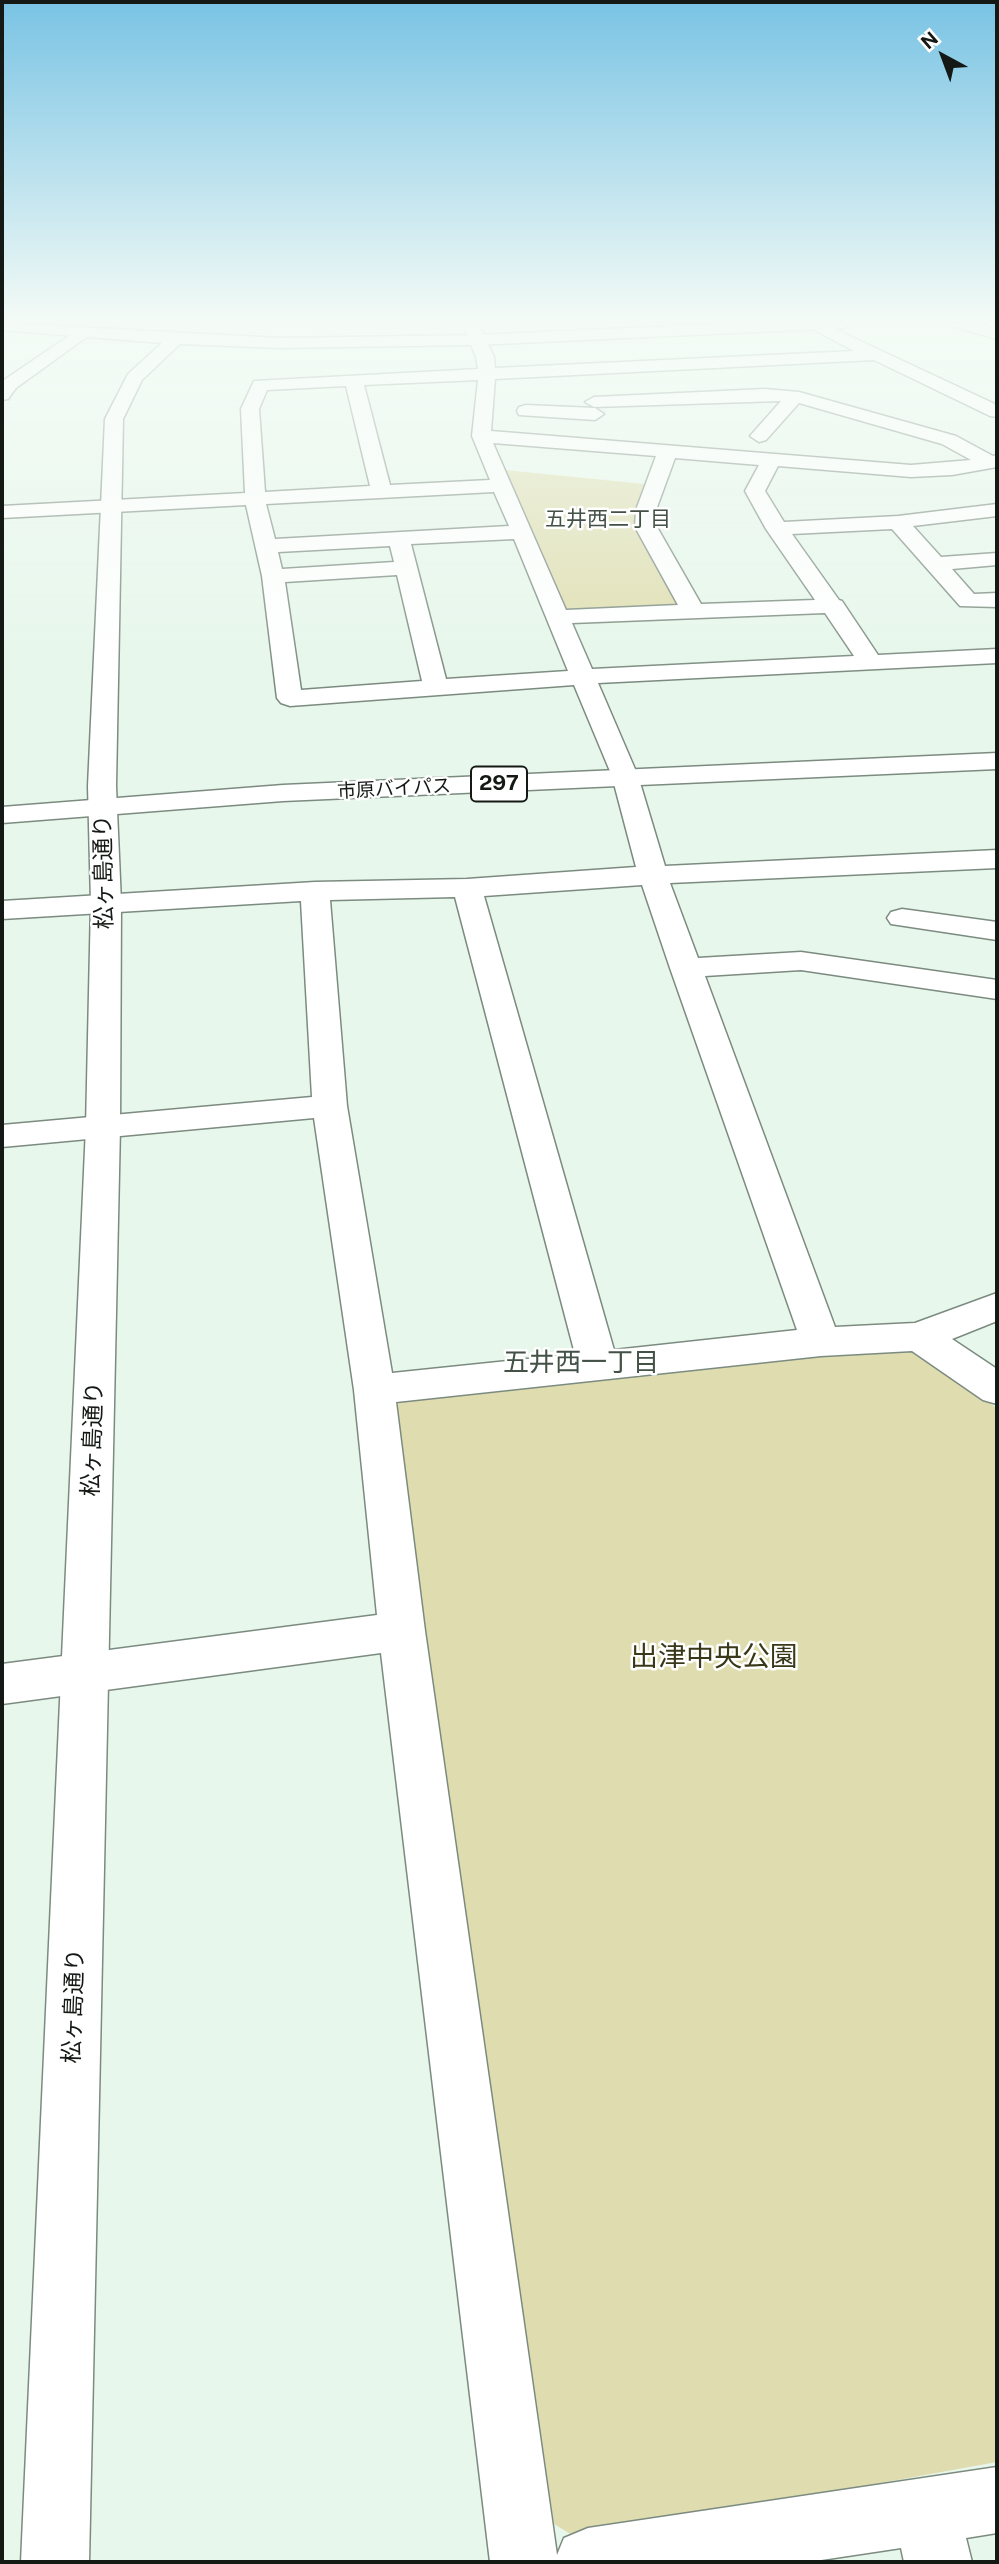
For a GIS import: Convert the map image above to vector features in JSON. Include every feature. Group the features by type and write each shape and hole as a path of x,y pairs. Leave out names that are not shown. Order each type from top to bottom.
{"main road":[{"name":"松ヶ島通り","path":"55,2562 103,1127 106,903 102,796 113,443"},
{"path":"252,443 255,499 273,576 290,698 581,677 997,656"},
{"path":"370,443 382,492"},
{"path":"484,443 621,769 653,875 821,1342"},
{"path":"579,443 911,471 952,469 994,461"},
{"path":"955,443 994,461"},
{"path":"668,451 646,510 646,527 693,611"},
{"path":"772,459 755,491 777,528 872,664"},
{"path":"2,512 502,485"},
{"path":"777,528 898,522 997,510"},
{"path":"898,522 968,601 997,600"},
{"path":"265,546 523,532"},
{"path":"399,540 436,687"},
{"path":"936,564 997,559"},
{"path":"273,576 407,568"},
{"path":"556,617 834,606"},
{"name":"市原バイパス","path":"2,792 102,796 283,793 997,745"},
{"name":"市原バイパス","path":"621,769 997,761"},
{"name":"市原バイパス","path":"2,815 102,796"},
{"path":"2,910 315,891 467,888 653,875 991,860 997,889"},
{"path":"467,888 598,1365"},
{"path":"315,891 330,1106 374,1390 402,1631 524,2562"},
{"path":"902,918 997,931"},
{"path":"686,968 802,961 997,989"},
{"path":"2,1136 330,1106"},
{"path":"374,1390 821,1342 919,1337 997,1306"},
{"path":"919,1337 997,1389"},
{"path":"2,1684 402,1631"},
{"path":"588,2562 932,2537 997,2500"}],"green space":[{"path":"495,469 654,485 646,510 693,611 556,617"},
{"name":"出津中央公園","path":"907,1349 997,1408 997,2462 577,2538 554,2524 392,1412 402,1396"}],"district":[{"name":"五井西二丁目","path":"608,520"},
{"name":"五井西一丁目","path":"581,1363"}]}
